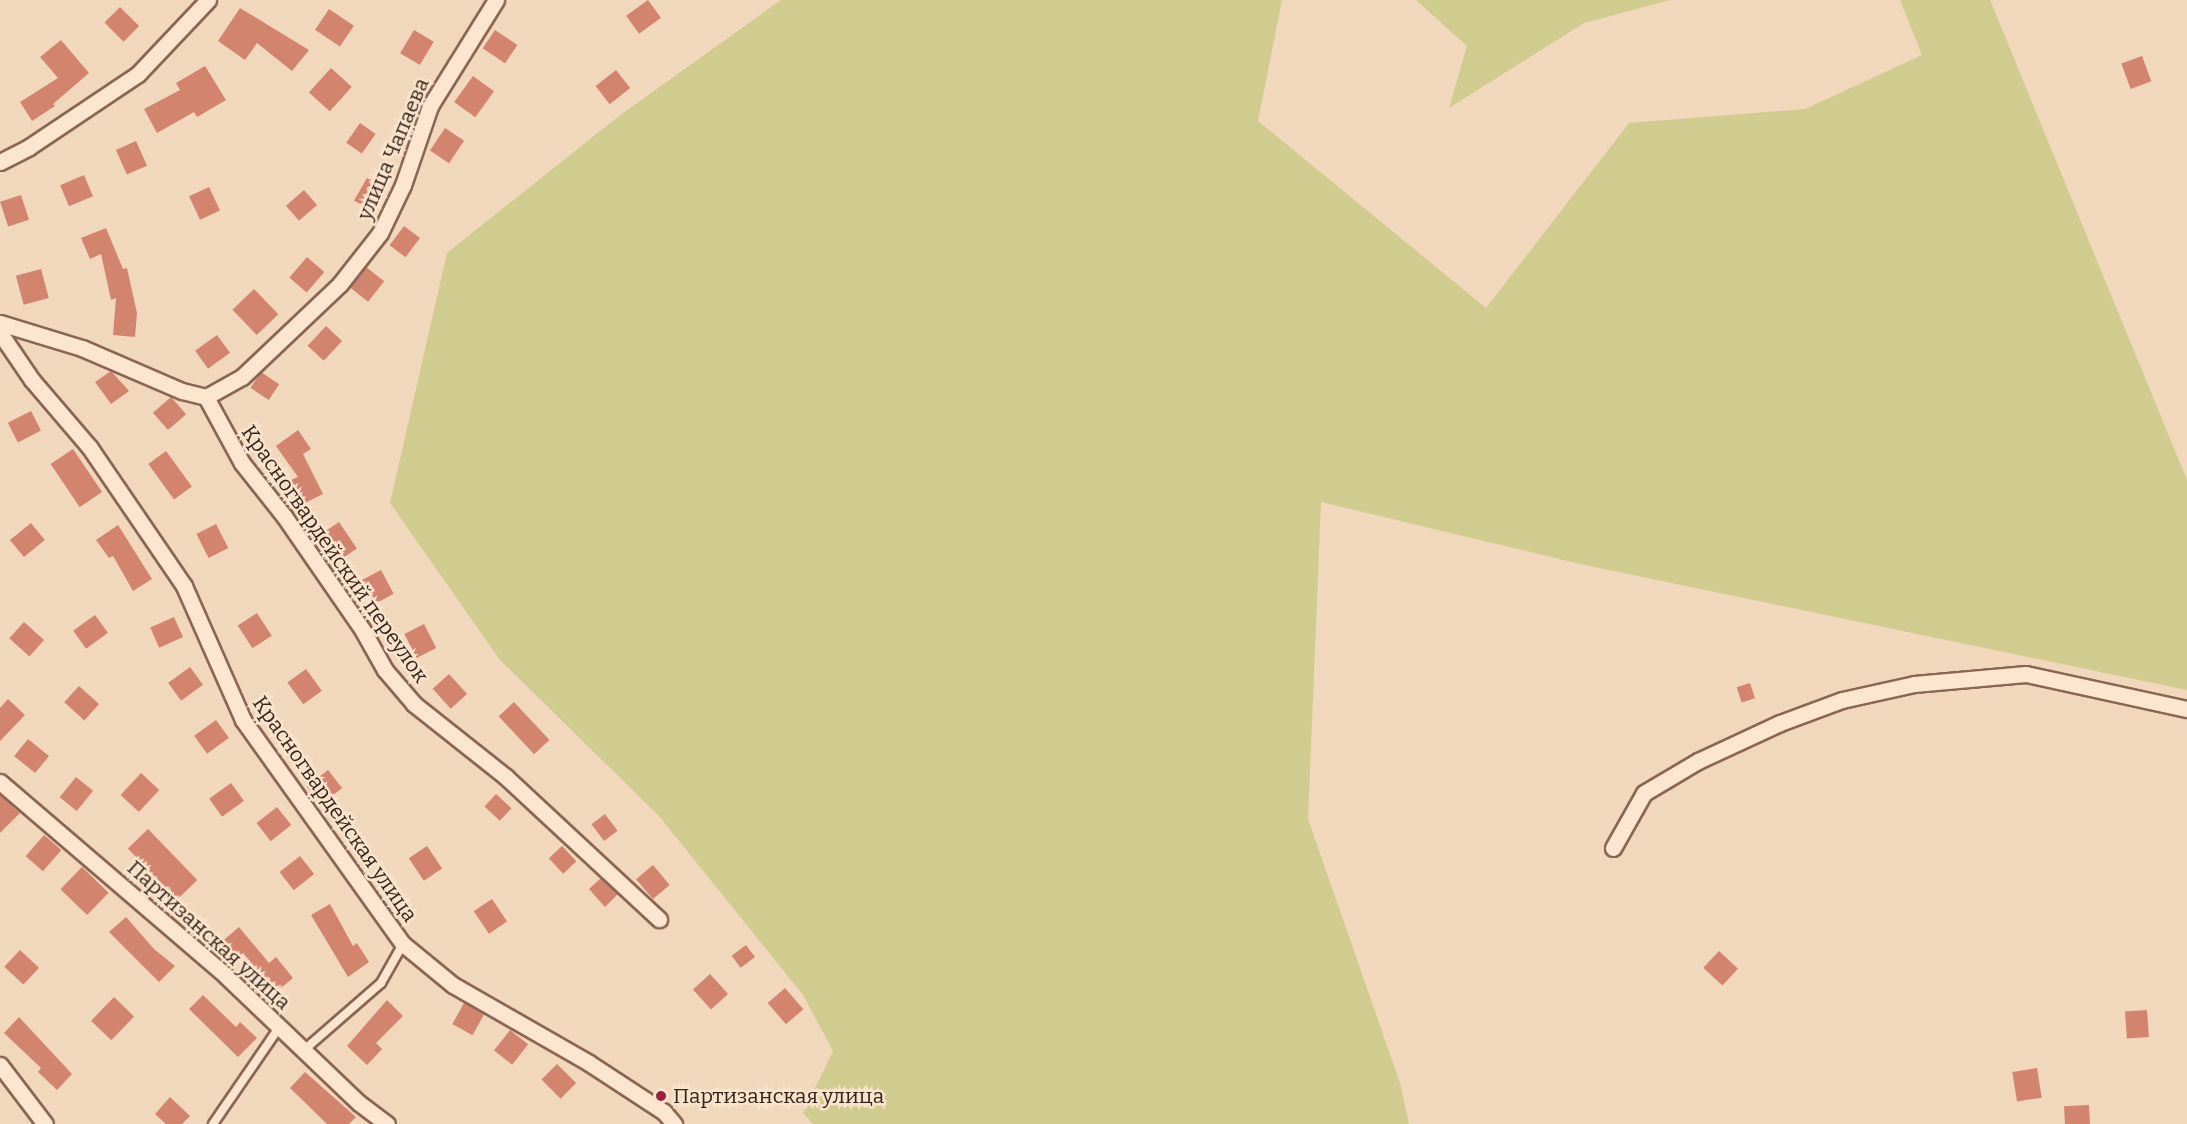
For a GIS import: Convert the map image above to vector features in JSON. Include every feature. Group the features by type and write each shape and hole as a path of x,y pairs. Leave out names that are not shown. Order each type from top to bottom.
{"street":[{"path":"0,162 54,131 138,74 208,0"},
{"name":"улица Чапаева","path":"206,397 242,377 340,284 380,234 403,185 430,106 496,0"},
{"path":"0,324 82,348 182,391 206,397"},
{"name":"Красногвардейская улица","path":"0,333 32,380 90,448 184,586 243,720 403,944 453,985 589,1063 664,1112 674,1124"},
{"name":"Красногвардейский переулок","path":"206,397 242,463 284,516 362,629 385,670 414,704 506,777 659,919"},
{"path":"1613,848 1644,793 1708,756 1842,700 1914,684 2026,674 2187,710"},
{"name":"Партизанская улица","path":"0,782 280,1026 387,1124"},
{"path":"0,1065 45,1124"}],"lane":[{"path":"304,1050 381,983 403,944"},
{"path":"213,1124 280,1026"}],"shaded area":[{"path":"781,0 1282,0 1258,121 1486,308 1629,123 1805,109 1922,55 1900,0 1990,0 2187,480 2187,690 1580,564 1321,502 1308,819 1400,1083 1409,1124 813,1124 803,1113 833,1051 803,995 659,816 500,660 390,503 447,253 619,116"},
{"path":"1416,0 1670,0 1584,23 1449,108 1467,46"}],"building":[{"path":"648,0 661,18 639,34 626,16"},
{"path":"120,7 139,26 124,42 104,23"},
{"path":"240,8 309,50 292,71 257,43 245,60 218,41"},
{"path":"329,9 354,26 340,47 315,30"},
{"path":"414,30 434,42 420,65 400,53"},
{"path":"495,30 517,45 505,63 483,48"},
{"path":"61,40 89,73 53,104 55,106 32,121 20,102 58,78 40,57"},
{"path":"2142,56 2151,81 2131,89 2121,64"},
{"path":"205,66 226,100 197,117 194,112 157,133 144,109 180,90 176,83"},
{"path":"331,68 352,87 330,111 309,93"},
{"path":"616,70 630,88 610,104 596,86"},
{"path":"473,76 494,91 475,117 454,102"},
{"path":"360,123 376,134 362,154 346,143"},
{"path":"445,128 464,141 449,163 430,150"},
{"path":"136,141 147,166 127,175 116,150"},
{"path":"84,175 93,196 69,206 60,185"},
{"path":"367,178 386,189 373,212 354,201"},
{"path":"209,187 220,211 200,220 189,196"},
{"path":"304,190 317,205 299,221 286,206"},
{"path":"21,195 29,220 8,227 0,202"},
{"path":"404,226 420,238 406,257 390,245"},
{"path":"106,228 123,269 127,268 137,313 135,337 113,335 116,298 111,300 101,254 90,259 81,238"},
{"path":"307,257 324,272 307,292 289,277"},
{"path":"366,267 384,281 368,302 350,287"},
{"path":"41,269 49,298 24,305 16,276"},
{"path":"254,289 278,314 257,335 232,310"},
{"path":"326,326 342,341 324,361 308,346"},
{"path":"217,335 230,353 208,369 195,351"},
{"path":"111,371 129,391 111,404 95,382"},
{"path":"261,372 279,384 269,400 250,388"},
{"path":"171,397 186,414 168,430 153,413"},
{"path":"31,411 41,431 18,442 8,423"},
{"path":"298,430 311,449 303,454 323,494 303,504 291,480 298,477 276,446"},
{"path":"73,449 102,492 80,507 51,464"},
{"path":"166,451 192,487 174,500 148,464"},
{"path":"339,522 357,549 336,563 318,536"},
{"path":"31,523 45,540 24,557 10,540"},
{"path":"216,524 228,548 209,558 196,534"},
{"path":"118,525 152,579 133,591 113,556 109,558 96,540"},
{"path":"381,570 394,594 375,604 362,580"},
{"path":"257,613 272,636 252,648 238,626"},
{"path":"95,615 108,633 86,649 73,631"},
{"path":"174,617 183,637 159,648 150,628"},
{"path":"24,622 44,640 29,656 9,638"},
{"path":"424,624 436,648 417,658 404,634"},
{"path":"190,667 203,685 181,701 168,683"},
{"path":"306,669 322,691 303,704 287,683"},
{"path":"449,674 467,694 451,709 433,689"},
{"path":"1750,683 1755,698 1742,703 1737,687"},
{"path":"79,686 99,704 84,720 64,702"},
{"path":"8,699 25,715 0,741 0,708"},
{"path":"514,702 549,740 534,754 499,716"},
{"path":"216,720 229,738 207,754 194,736"},
{"path":"28,739 49,756 35,773 14,756"},
{"path":"328,770 342,788 321,805 307,787"},
{"path":"141,773 159,790 139,812 121,795"},
{"path":"76,777 93,791 77,811 60,797"},
{"path":"231,783 244,801 222,817 209,799"},
{"path":"496,794 511,808 500,821 484,806"},
{"path":"0,795 20,813 0,833"},
{"path":"277,807 291,825 271,841 257,823"},
{"path":"605,814 618,831 604,841 591,824"},
{"path":"148,829 197,880 177,900 128,848"},
{"path":"44,835 61,850 43,871 26,856"},
{"path":"427,846 442,868 424,881 409,858"},
{"path":"562,846 576,861 563,874 549,858"},
{"path":"300,856 314,874 294,890 280,872"},
{"path":"653,865 670,885 653,899 636,879"},
{"path":"82,867 109,893 87,915 60,889"},
{"path":"601,878 618,894 605,907 589,889"},
{"path":"492,899 507,921 489,934 474,911"},
{"path":"330,904 353,946 357,943 369,962 348,977 311,915"},
{"path":"126,917 154,949 175,966 159,982 109,932"},
{"path":"239,927 269,963 276,957 293,978 276,992 243,953 233,962 218,945"},
{"path":"746,945 755,957 741,968 732,956"},
{"path":"20,950 39,968 23,985 4,967"},
{"path":"1719,951 1738,969 1722,986 1703,968"},
{"path":"710,974 728,994 711,1009 693,989"},
{"path":"785,988 803,1009 786,1024 768,1003"},
{"path":"203,995 236,1027 240,1022 257,1038 238,1057 189,1009"},
{"path":"114,997 134,1016 111,1040 91,1021"},
{"path":"387,1000 403,1016 376,1043 382,1049 367,1065 347,1046"},
{"path":"464,1003 484,1014 472,1035 452,1024"},
{"path":"2147,1010 2149,1037 2127,1038 2125,1012"},
{"path":"19,1017 72,1074 57,1090 38,1072 41,1068 4,1033"},
{"path":"510,1030 528,1044 512,1065 494,1050"},
{"path":"557,1064 576,1083 561,1099 541,1080"},
{"path":"2037,1068 2042,1098 2017,1102 2012,1072"},
{"path":"305,1072 356,1117 349,1124 327,1124 290,1088"},
{"path":"170,1097 190,1116 182,1124 166,1124 155,1114"},
{"path":"2089,1105 2090,1124 2065,1124 2064,1106"}],"place":[{"name":"Партизанская улица","path":"661,1096"}]}
